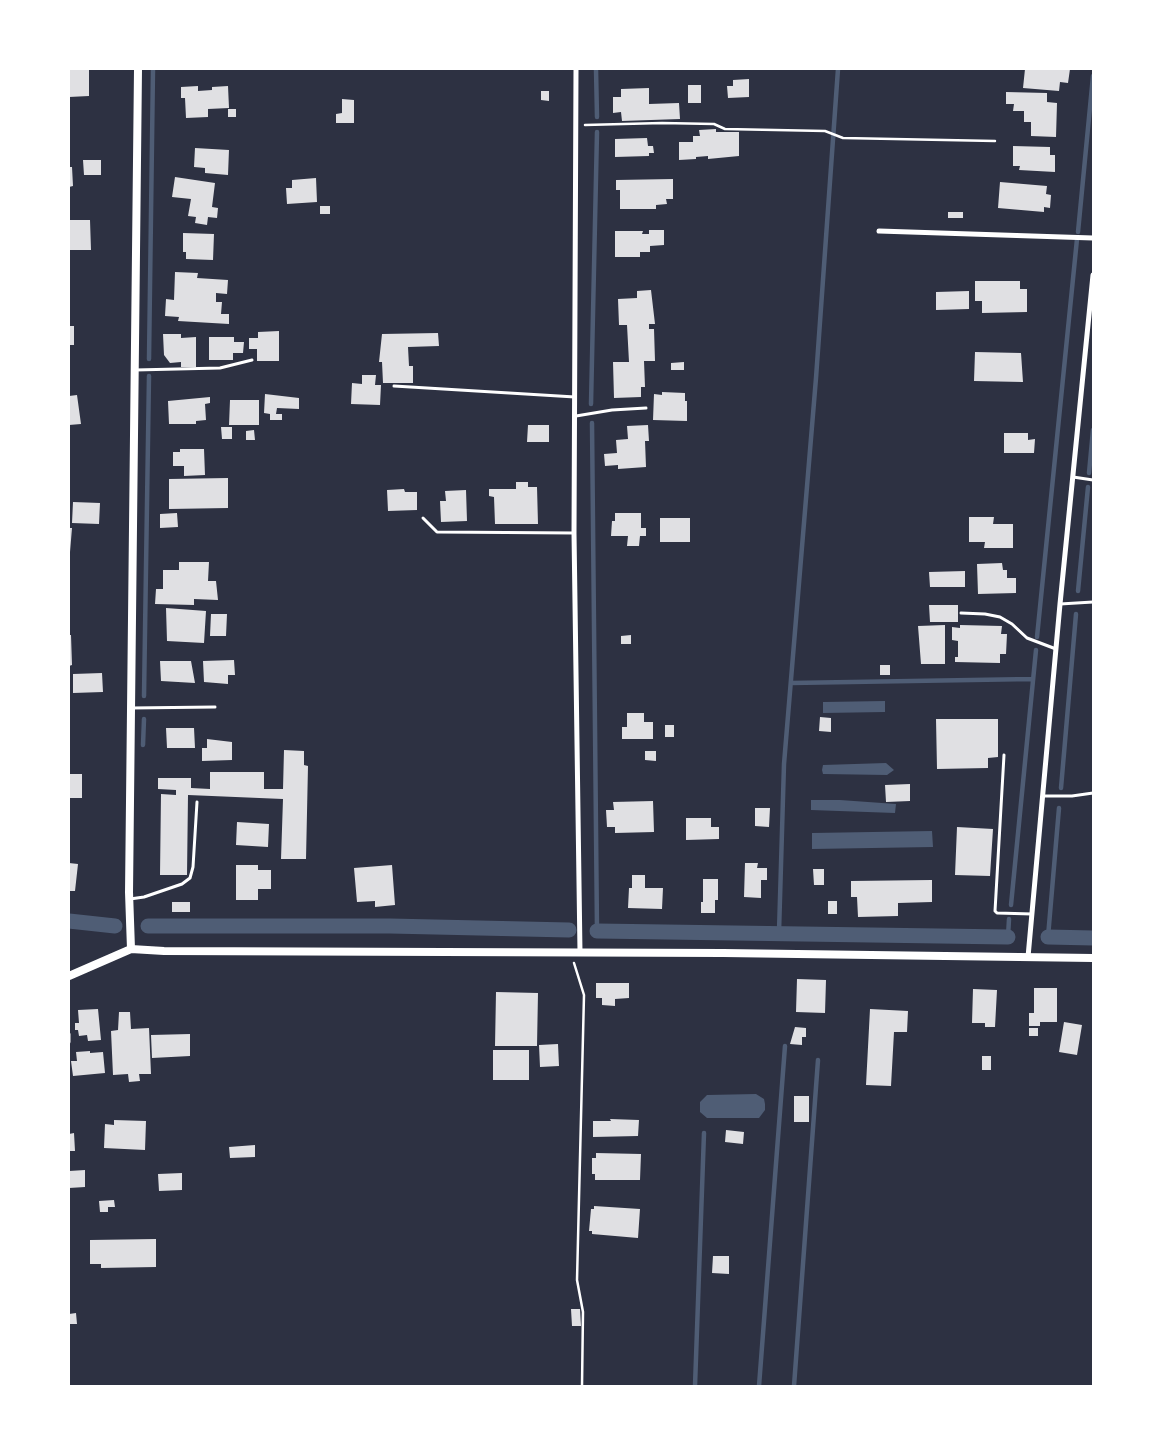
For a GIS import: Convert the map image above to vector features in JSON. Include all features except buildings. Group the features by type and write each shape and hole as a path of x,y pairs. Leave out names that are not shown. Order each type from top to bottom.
{"street":[{"path":"130,949 138,69"},
{"path":"576,69 574,533 580,952"},
{"path":"879,231 1093,238"},
{"path":"1028,957 1072,477 1091,331 1093,274"},
{"path":"69,976 130,949 164,951 580,952 1093,958"}],"lane":[{"path":"134,370 220,368 252,360"},
{"path":"394,386 576,397"},
{"path":"576,416 612,410 646,408"},
{"path":"1072,477 1093,480"},
{"path":"424,518 437,532 574,533"},
{"path":"1060,604 1093,602"},
{"path":"961,614 985,614 1000,617 1012,624 1027,638 1056,649"},
{"path":"131,708 215,707"},
{"path":"1004,755 996,911 997,913 1032,914"},
{"path":"1042,796 1072,796 1093,793"},
{"path":"129,899 144,897 182,884 190,878 193,867 197,802"},
{"path":"69,1034 69,1042"}],"path":[{"path":"576,126 662,123 714,124 725,128 825,132 843,138 996,141"},
{"path":"570,952 584,995 577,1280 583,1312 582,1386"}],"water":[{"path":"885,701 885,712 823,713 823,702"},
{"path":"886,763 894,770 887,775 823,774 822,770 823,765"},
{"path":"811,800 896,804 895,813 811,810"},
{"path":"932,831 933,847 812,849 812,833"},
{"path":"756,1094 764,1099 765,1104 765,1110 759,1118 707,1118 700,1112 700,1102 707,1095"}],"waterway":[{"path":"149,359 153,69"},
{"path":"596,69 597,117"},
{"path":"779,932 784,764 816,378 838,69"},
{"path":"1078,232 1093,76"},
{"path":"591,404 597,132"},
{"path":"1037,637 1077,239"},
{"path":"144,696 149,376"},
{"path":"592,423 597,931"},
{"path":"1089,473 1093,430"},
{"path":"1078,591 1088,487"},
{"path":"1061,788 1076,614"},
{"path":"1011,905 1036,650"},
{"path":"791,683 1032,679"},
{"path":"143,745 144,719"},
{"path":"1048,937 1059,808"},
{"path":"1008,937 1009,919"},
{"path":"69,921 115,926"},
{"path":"148,926 390,926 569,930"},
{"path":"597,931 1008,937"},
{"path":"1048,937 1093,938"},
{"path":"759,1386 785,1046"},
{"path":"794,1386 818,1060"},
{"path":"695,1386 704,1133"}]}
